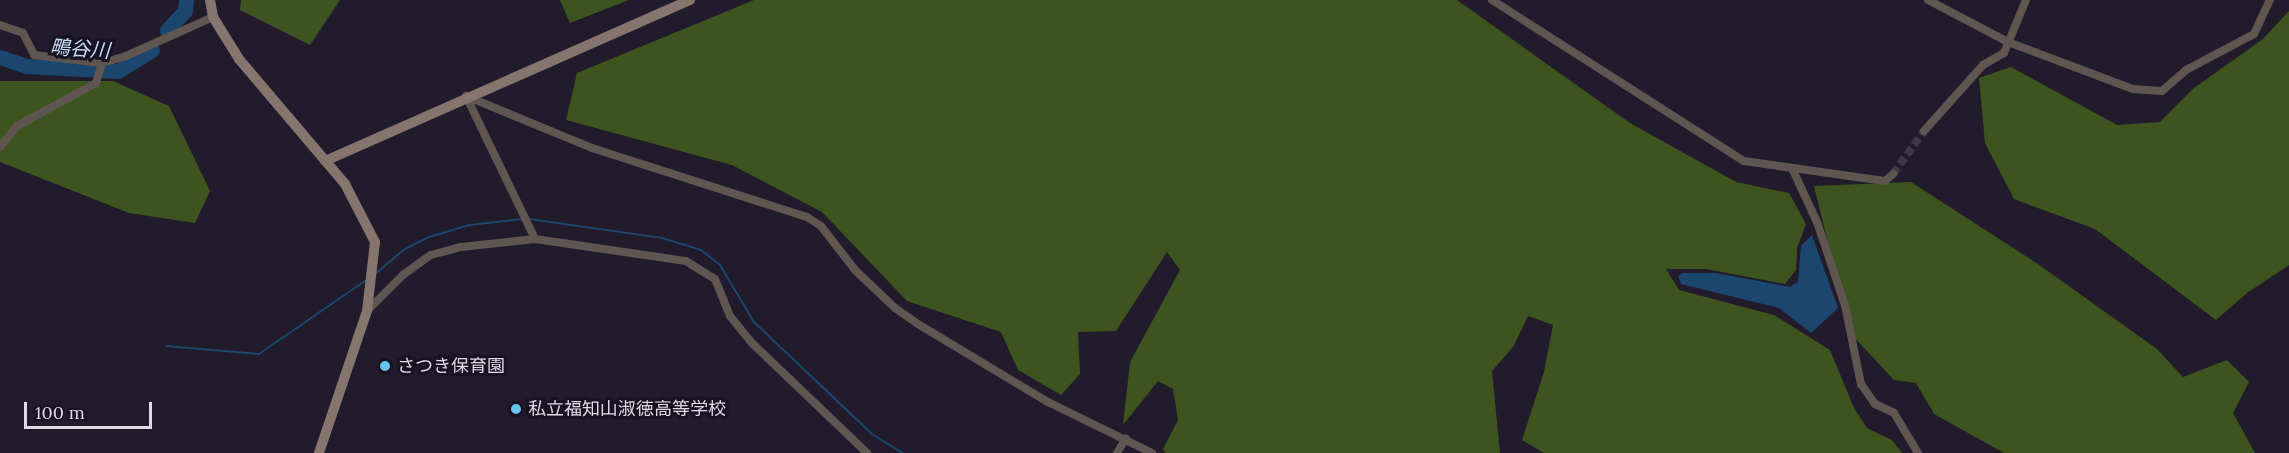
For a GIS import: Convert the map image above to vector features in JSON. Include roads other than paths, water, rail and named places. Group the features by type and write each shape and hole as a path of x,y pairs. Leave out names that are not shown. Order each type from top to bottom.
{"street":[{"path":"210,0 213,17 239,59 345,183 375,242 367,311 319,453"},
{"path":"325,161 466,96 690,0"},
{"path":"1492,0 1733,155 1792,168 1885,181 1893,174"},
{"path":"1928,0 2008,42 2133,89 2162,91 2186,70 2254,34 2270,0"},
{"path":"1924,131 1983,65 2004,53 2026,0"},
{"path":"0,26 23,33 34,55 102,63 126,56 213,17"},
{"path":"0,147 17,126 96,83 102,63"},
{"path":"466,96 535,239"},
{"path":"466,96 592,148 807,217 821,226 855,270 910,319 1048,402 1126,438 1152,453"},
{"path":"1792,168 1818,222 1842,295 1861,384 1875,404 1894,413 1918,453"},
{"path":"367,311 403,275 431,255 535,239 686,261 715,279 730,316 753,344 867,453"},
{"path":"1117,453 1126,438"}],"water":[{"path":"1812,235 1838,308 1811,333 1779,308 1681,284 1678,276 1683,273 1716,273 1790,287 1798,282 1801,246"}],"waterway":[{"name":"鴫谷川","path":"167,30 185,11 186,0"},
{"name":"鴫谷川","path":"0,57 26,66 118,71 152,50"},
{"path":"375,274 405,249 429,237 469,225 523,219"},
{"path":"529,219 662,238 701,250 720,265 754,322 872,434 903,453"},
{"path":"166,346 259,354 365,281"}],"tunnel":[{"path":"1893,174 1924,131"}],"place":[{"name":"さつき保育園","path":"385,366"},
{"name":"私立福知山淑徳高等学校","path":"516,409"}]}
